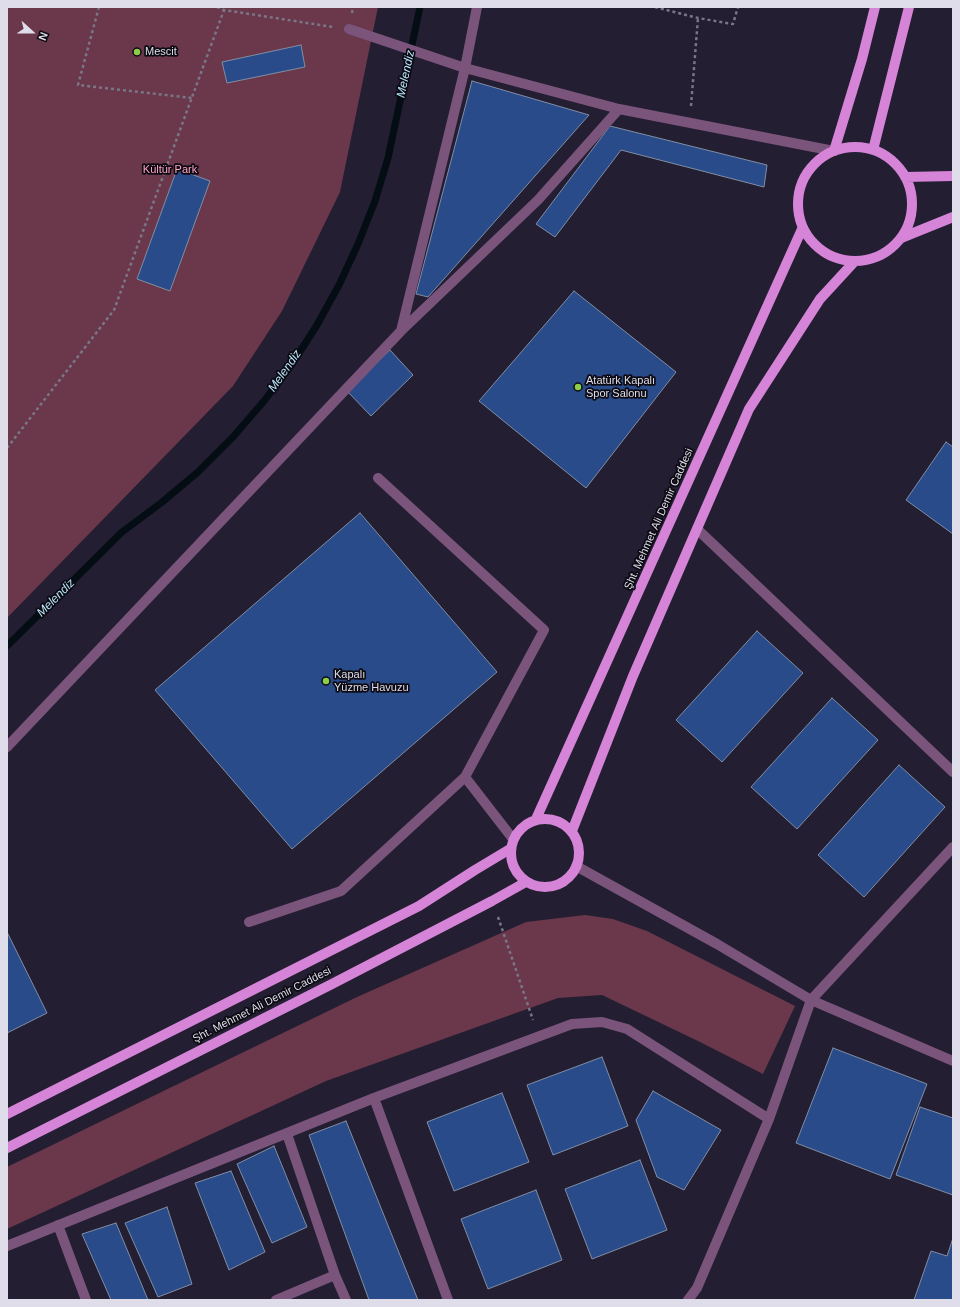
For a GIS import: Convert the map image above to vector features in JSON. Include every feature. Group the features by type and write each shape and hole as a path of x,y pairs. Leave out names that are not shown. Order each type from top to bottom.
{"main road":[{"path":"834,150 862,59 874,7"},
{"path":"873,150 909,7"},
{"path":"850,147 862,147 873,150 890,159 905,177 909,185 912,202 909,223 901,238 889,250 868,260 854,262 834,258 821,251 802,228 797,208 799,189 808,171 824,155 834,150 850,147"},
{"path":"905,177 953,176"},
{"path":"901,238 953,217"},
{"name":"Şht. Mehmet Ali Demir Caddesi","path":"536,819 802,228"},
{"path":"572,831 633,676 749,409 820,299 854,262"},
{"path":"545,818 558,820 572,831 577,839 580,852 576,866 572,873 562,883 552,887 539,887 526,882 519,876 511,859 510,849 513,838 528,822 545,818"},
{"name":"Şht. Mehmet Ali Demir Caddesi","path":"7,1114 419,906 510,849"},
{"name":"Şht. Mehmet Ali Demir Caddesi","path":"7,1148 492,901 526,882"}],"street":[{"path":"401,331 465,68 477,7"},
{"path":"349,29 465,68 619,109 834,150"},
{"path":"9,741 401,331 538,200 619,109"},
{"path":"249,922 341,891 465,777 544,630 378,478"},
{"path":"697,529 953,772"},
{"path":"465,777 513,838"},
{"path":"688,1300 697,1288 770,1119 811,1000 953,847"},
{"path":"576,866 717,944 811,1000 953,1061"},
{"path":"7,1246 374,1098 572,1024 602,1022 627,1030 770,1119"},
{"path":"374,1098 448,1300"},
{"path":"287,1134 335,1275 346,1300"},
{"path":"58,1226 86,1300"},
{"path":"276,1300 335,1275"}],"path":[{"path":"99,7 78,85 192,98"},
{"path":"217,7 224,10 349,29"},
{"path":"655,7 698,18 734,24 738,7"},
{"path":"7,448 114,310 224,10"},
{"path":"690,122 698,18"},
{"path":"492,901 539,1037"}],"green space":[{"name":"Kültür Park","path":"7,7 378,7 340,192 282,311 233,386 7,618"},
{"path":"585,915 613,919 647,931 795,1006 763,1074 602,995 558,998 326,1081 7,1229 7,1167 357,997 526,922"}],"building":[{"path":"301,45 305,67 227,83 222,62"},
{"path":"472,81 589,115 428,297 416,294"},
{"path":"610,126 767,165 764,187 621,150 555,237 536,224"},
{"path":"177,169 210,181 170,291 137,279"},
{"name":"Atatürk Kapalı Spor Salonu","path":"574,291 676,372 586,488 479,401"},
{"path":"390,350 413,375 371,416 347,391"},
{"path":"946,442 953,447 953,534 906,500"},
{"name":"Kapalı Yüzme Havuzu","path":"360,513 497,672 292,849 155,690"},
{"path":"757,631 803,673 722,762 676,720"},
{"path":"832,698 878,740 797,829 751,787"},
{"path":"899,765 945,807 864,897 818,855"},
{"path":"7,932 47,1013 7,1033"},
{"path":"833,1048 927,1084 890,1179 796,1143"},
{"path":"602,1057 628,1126 553,1155 527,1085"},
{"path":"653,1091 721,1130 684,1190 657,1177 636,1120"},
{"path":"502,1093 529,1162 454,1191 427,1122"},
{"path":"920,1107 953,1118 953,1195 896,1175"},
{"path":"346,1121 418,1300 369,1300 309,1135"},
{"path":"274,1146 307,1227 272,1243 237,1164"},
{"path":"640,1160 667,1230 592,1259 565,1189"},
{"path":"231,1171 265,1252 229,1270 195,1183"},
{"path":"536,1190 562,1260 488,1289 461,1219"},
{"path":"167,1207 192,1284 158,1297 125,1223"},
{"path":"116,1223 148,1300 111,1300 82,1234"},
{"path":"953,1238 953,1300 914,1300 931,1251 947,1256"}],"waterway":[{"name":"Melendiz","path":"7,646 122,532 161,503 198,472 233,437 264,401 292,364 317,325 339,285 358,244 375,201 388,158 420,7"}],"place":[{"name":"Mescit","path":"137,52"},
{"name":"Atatürk Kapalı Spor Salonu","path":"578,387"},
{"name":"Kapalı Yüzme Havuzu","path":"326,681"}]}
